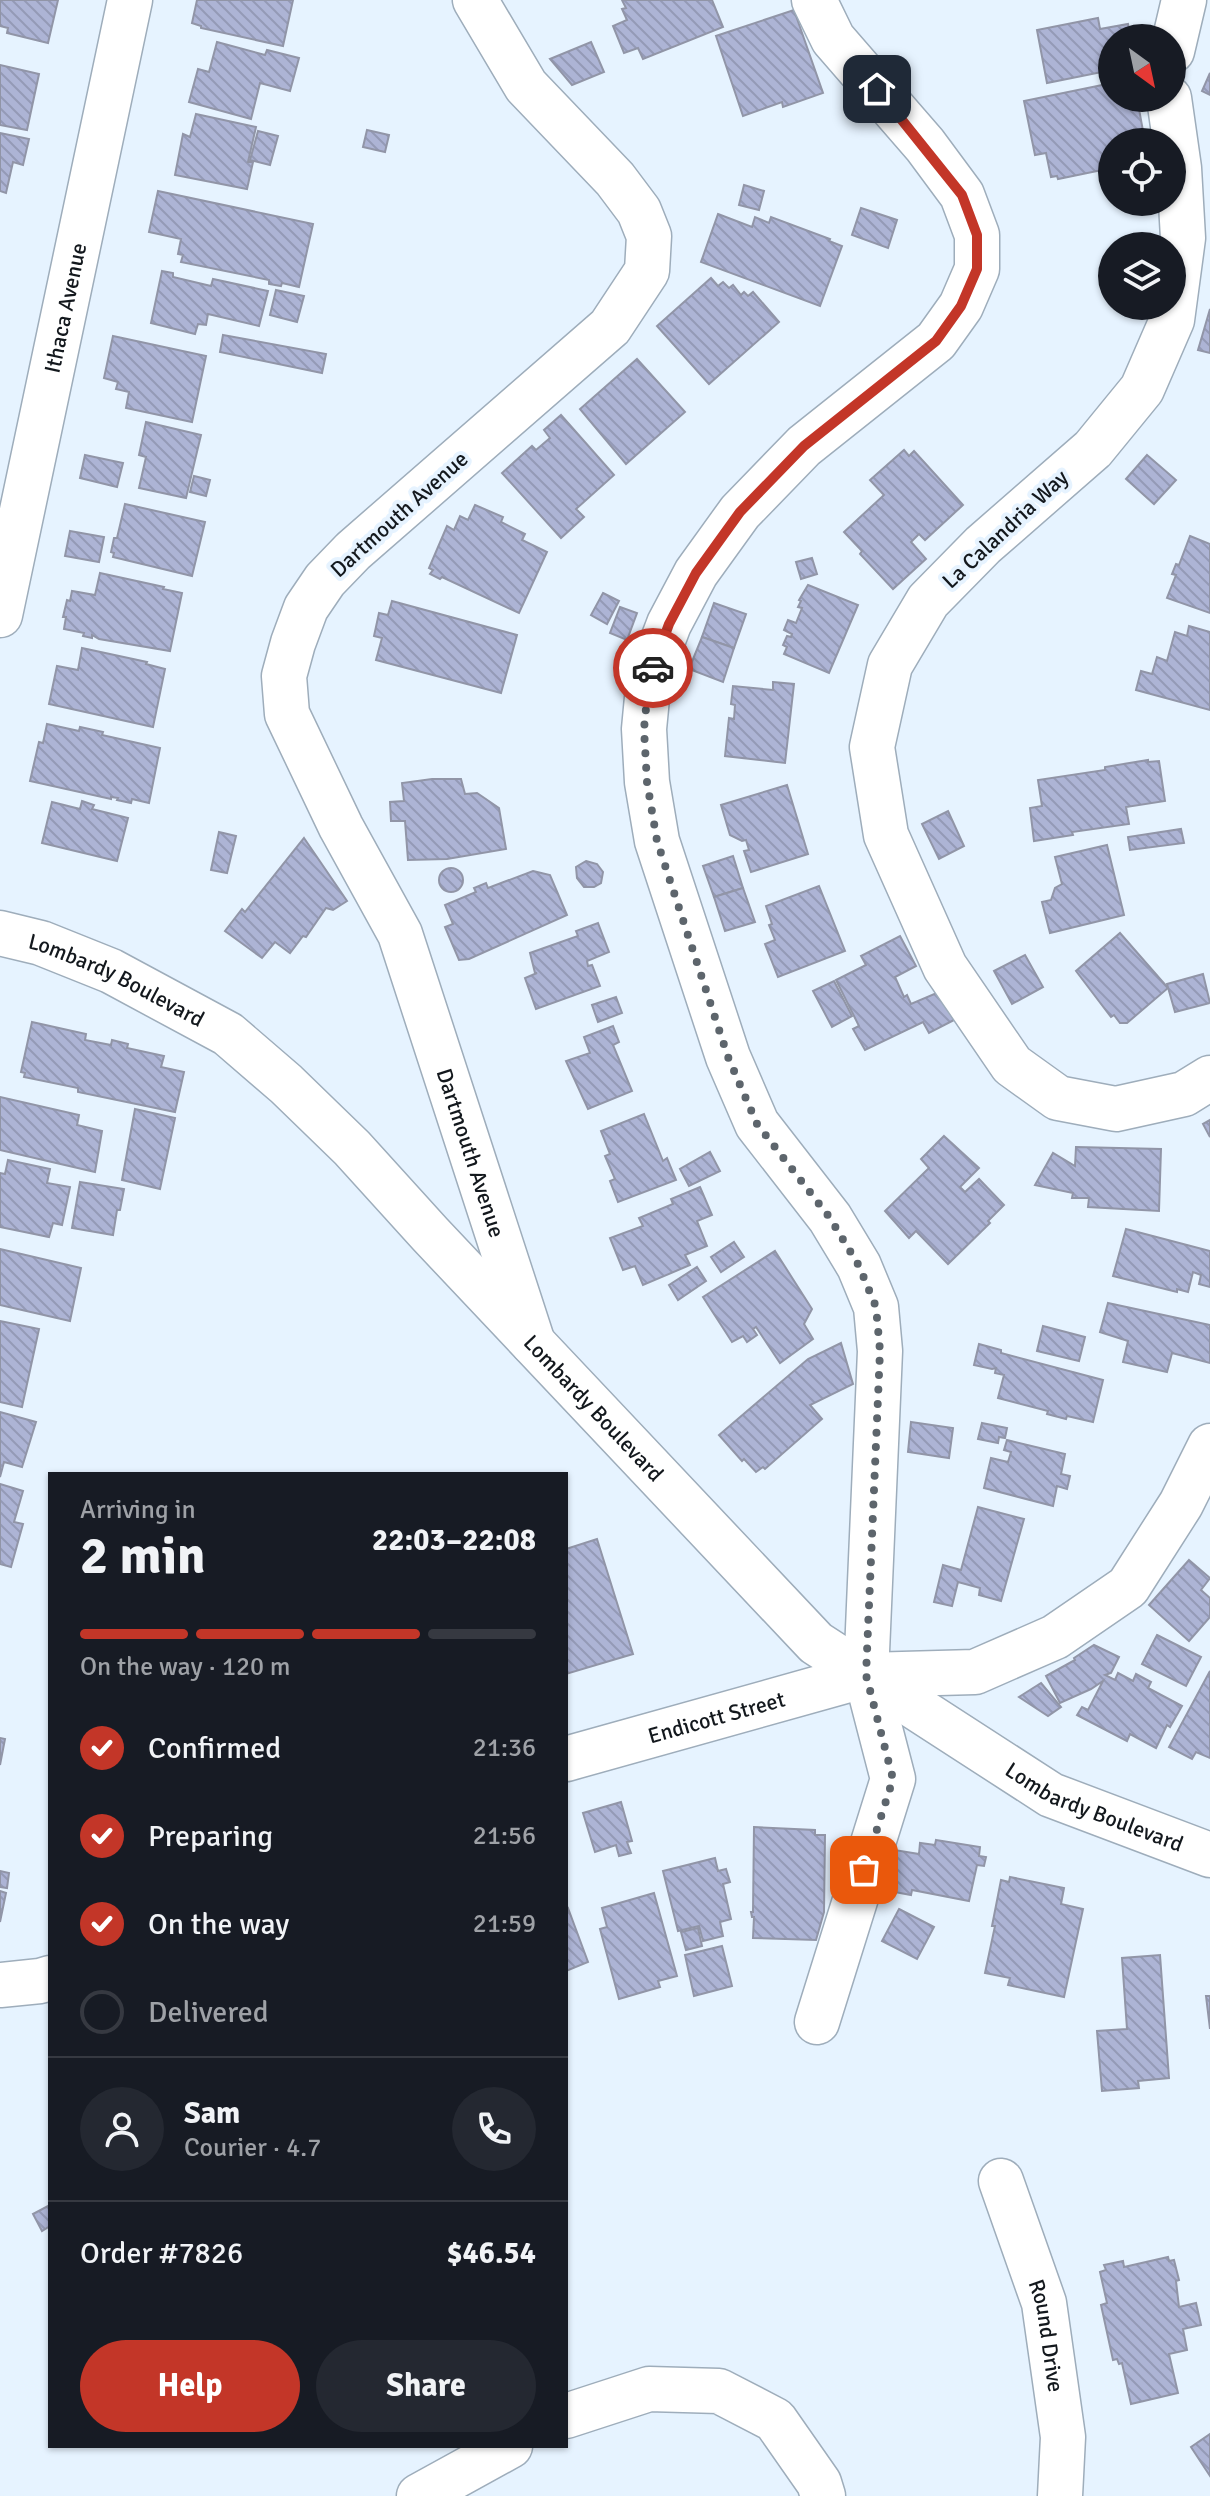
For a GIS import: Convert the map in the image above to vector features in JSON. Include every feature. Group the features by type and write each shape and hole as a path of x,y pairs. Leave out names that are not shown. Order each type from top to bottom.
{"street":[{"name":"Ithaca Avenue","path":"0,615 130,0"},
{"name":"Dartmouth Avenue","path":"475,0 526,86 615,179 639,211 649,236 647,271 610,327 353,551 325,580 306,608 284,676 287,714 341,827 400,934 533,1343"},
{"path":"814,0 833,39 925,145 962,195 977,235 977,269 961,306 936,341 804,446 740,512 705,560 669,624 649,677 644,729 647,782 657,841 728,1057 757,1124 830,1218 859,1266 876,1307 880,1351 866,1675 893,1779 817,2022"},
{"path":"1178,24 1184,0"},
{"name":"La Calandria Way","path":"1171,112 1179,168 1183,238 1172,320 1142,389 1093,449 983,545 928,601 890,665 872,747 886,835 945,967 1012,1065 1058,1098 1116,1109 1184,1094 1210,1078"},
{"name":"Lombardy Boulevard","path":"0,933 41,943 111,971 228,1034 286,1084 352,1148 816,1643 1051,1795 1210,1855"},
{"name":"Endicott Street","path":"568,1758 866,1675 975,1672 1055,1637 1128,1587 1181,1504 1210,1446"},
{"path":"0,1985 48,1979"},
{"name":"Round Drive","path":"1001,2181 1044,2303 1063,2437 1060,2496"},
{"path":"568,2415 649,2389 719,2391 775,2420 819,2483 823,2496"},
{"path":"419,2496 506,2448"}],"building":[{"path":"0,0 58,0 48,43 7,33 8,28 0,26"},
{"path":"197,0 293,0 283,46 201,28 192,23"},
{"path":"622,0 712,0 723,27 643,59 638,48 624,53 613,26 627,20"},
{"path":"794,10 823,93 783,107 782,102 743,116 716,36"},
{"path":"1098,18 1098,73 1047,83 1037,30"},
{"path":"217,42 265,55 267,50 299,58 290,91 260,83 251,119 189,102 198,69 209,72"},
{"path":"591,42 604,72 572,85 550,59"},
{"path":"0,65 39,74 27,130 0,125"},
{"path":"1210,73 1210,95 1202,91"},
{"path":"1098,86 1098,112 1140,112 1142,128 1098,128 1098,171 1058,179 1057,176 1051,177 1046,153 1035,155 1024,101"},
{"path":"196,114 256,127 248,162 253,162 247,189 175,175 183,134 190,137"},
{"path":"367,130 389,135 385,152 363,147"},
{"path":"258,131 278,136 270,165 250,160"},
{"path":"0,133 29,139 23,165 13,162 6,193 0,191"},
{"path":"744,185 764,191 759,210 739,205"},
{"path":"158,191 313,224 299,287 269,284 269,280 181,262 183,255 178,254 181,239 149,232"},
{"path":"861,208 897,220 888,248 852,235"},
{"path":"718,214 752,227 755,217 769,223 771,217 842,246 820,306 701,262"},
{"path":"162,271 173,273 173,277 211,286 213,279 268,291 259,326 208,314 206,325 198,324 195,334 151,323"},
{"path":"711,278 718,286 723,282 729,288 733,285 741,295 744,292 748,296 753,292 779,322 709,384 657,326"},
{"path":"276,290 304,296 297,322 270,315"},
{"path":"1210,309 1210,353 1198,350"},
{"path":"223,335 326,354 322,373 220,352"},
{"path":"113,336 206,356 192,422 126,408 129,392 116,389 118,382 104,378"},
{"path":"637,359 685,412 626,464 580,409"},
{"path":"561,415 614,475 576,509 584,517 561,538 502,473 532,446 536,450 550,438 544,430"},
{"path":"146,422 201,435 186,498 139,488 146,457 139,455"},
{"path":"904,450 909,456 914,451 963,505 925,540 919,534 911,542 926,559 893,589 844,532 884,495 870,480"},
{"path":"85,455 123,463 117,487 80,478"},
{"path":"1147,455 1176,480 1154,504 1126,479"},
{"path":"194,476 210,480 206,496 190,492"},
{"path":"125,504 205,522 192,576 113,557 114,538 117,538"},
{"path":"475,505 503,517 501,522 525,534 522,540 547,552 519,613 430,574 433,570 429,568 447,526 454,530 460,516 468,520"},
{"path":"70,531 104,537 99,562 65,556"},
{"path":"1190,536 1210,544 1210,613 1167,598 1176,575 1172,574 1176,564 1179,565"},
{"path":"812,558 817,574 801,579 796,562"},
{"path":"100,573 182,593 170,651 99,639 92,635 92,638 64,629 66,617 63,617 72,591 95,595"},
{"path":"808,585 858,605 829,673 784,654 787,647 783,645 787,636 791,637 792,634 784,630 788,620 796,623 802,608 798,607 799,600"},
{"path":"603,593 619,601 607,624 591,615"},
{"path":"392,601 517,635 501,693 376,660 382,638 374,636 379,613 388,615"},
{"path":"714,603 746,614 734,648 702,637"},
{"path":"620,607 637,613 627,640 610,633"},
{"path":"1189,626 1210,632 1210,710 1136,690 1141,671 1152,674 1157,657 1167,661 1175,632 1187,636"},
{"path":"702,637 734,648 723,682 689,669"},
{"path":"82,648 165,669 153,727 49,704 57,666 78,670"},
{"path":"773,682 794,684 785,763 725,756 729,718 734,719 735,705 731,704 733,686 773,690"},
{"path":"47,724 79,731 80,727 160,748 149,803 132,799 131,803 30,781 39,742 43,743"},
{"path":"1148,760 1159,761 1165,801 1126,807 1129,824 1034,841 1030,808 1042,806 1038,780"},
{"path":"461,779 465,794 477,793 499,808 506,849 447,859 408,860 405,821 391,821 390,802 404,801 402,783"},
{"path":"787,785 808,854 751,872 744,851 749,850 746,840 730,835 721,805"},
{"path":"82,801 94,805 92,809 128,818 117,861 42,843 52,802 80,809"},
{"path":"948,811 964,846 939,859 922,824"},
{"path":"1181,829 1184,843 1130,850 1128,837"},
{"path":"219,832 236,836 227,873 211,870"},
{"path":"304,838 347,901 333,910 326,908 306,937 303,936 290,953 275,942 262,958 225,931 242,909 245,912"},
{"path":"1107,845 1124,915 1050,933 1042,902 1051,900 1055,888 1062,884 1055,857"},
{"path":"733,856 743,888 714,897 703,866"},
{"path":"586,861 597,864 603,872 601,883 594,887 584,887 577,878 576,867"},
{"path":"451,868 460,871 463,880 460,889 451,892 442,889 439,880 442,871"},
{"path":"533,871 550,875 567,915 469,959 459,960 445,927 453,924 445,905 476,892 474,888 486,883 488,888"},
{"path":"819,886 845,951 778,977 765,944 775,940 766,906"},
{"path":"743,888 755,922 725,931 714,897"},
{"path":"598,923 609,952 587,961 588,966 592,965 600,986 536,1009 525,978 537,973 530,953 578,936 576,931"},
{"path":"1120,933 1168,988 1127,1023 1120,1023 1114,1015 1111,1017 1076,971"},
{"path":"900,936 916,966 895,977 904,997 907,995 911,1004 939,992 954,1020 929,1033 923,1022 865,1050 853,1029 859,1026 836,980 866,965 861,956"},
{"path":"1025,955 1043,987 1012,1004 994,971"},
{"path":"1203,974 1210,1003 1175,1012 1167,984"},
{"path":"834,981 852,1016 832,1027 813,991"},
{"path":"616,997 622,1013 598,1022 592,1005"},
{"path":"32,1022 86,1034 85,1040 111,1045 112,1040 128,1044 127,1048 164,1056 161,1067 184,1072 175,1112 78,1092 78,1088 24,1077 25,1073 21,1072"},
{"path":"613,1026 619,1042 613,1045 632,1091 588,1109 566,1061 590,1053 584,1037"},
{"path":"0,1097 79,1115 77,1125 102,1131 95,1172 0,1150"},
{"path":"135,1109 175,1118 160,1189 122,1180"},
{"path":"644,1114 663,1161 667,1158 676,1180 618,1202 610,1181 615,1179 605,1156 610,1154 601,1131"},
{"path":"1210,1120 1210,1137 1203,1124"},
{"path":"944,1136 979,1168 960,1187 965,1192 979,1179 1004,1205 948,1264 916,1231 909,1238 885,1211 929,1168 921,1159"},
{"path":"1076,1147 1161,1149 1159,1211 1088,1207 1089,1198 1072,1198 1073,1193 1035,1185 1053,1153 1075,1166"},
{"path":"710,1152 720,1171 689,1186 680,1169"},
{"path":"8,1160 50,1169 47,1183 70,1187 62,1225 53,1223 49,1237 0,1227 0,1173 5,1174"},
{"path":"80,1182 124,1189 113,1235 72,1228"},
{"path":"700,1187 712,1215 697,1221 707,1246 685,1255 690,1265 643,1285 635,1266 623,1270 610,1238 643,1226 639,1218 673,1204 671,1199"},
{"path":"1126,1229 1210,1251 1210,1287 1199,1284 1201,1275 1193,1272 1188,1292 1113,1276"},
{"path":"734,1242 744,1257 721,1272 711,1257"},
{"path":"0,1249 81,1268 70,1321 0,1305"},
{"path":"775,1251 812,1309 804,1324 813,1339 780,1363 756,1327 753,1329 757,1335 747,1342 743,1336 732,1342 703,1297"},
{"path":"697,1267 706,1281 678,1300 669,1285"},
{"path":"1108,1303 1210,1325 1210,1363 1172,1353 1167,1372 1123,1362 1128,1341 1100,1332"},
{"path":"0,1321 39,1329 22,1407 0,1402"},
{"path":"1043,1326 1085,1337 1079,1361 1037,1351"},
{"path":"841,1343 853,1384 810,1405 822,1419 765,1469 763,1467 756,1472 719,1435 808,1359"},
{"path":"979,1344 1001,1350 1001,1353 1103,1380 1093,1422 1067,1416 1066,1419 998,1398 1004,1375 995,1373 996,1368 974,1365"},
{"path":"0,1412 36,1422 22,1467 4,1462 0,1477"},
{"path":"911,1422 953,1428 949,1458 908,1452"},
{"path":"982,1423 1007,1428 1005,1438 999,1437 998,1443 978,1439"},
{"path":"1007,1440 1065,1454 1061,1474 1070,1476 1067,1489 1057,1486 1053,1506 984,1488 991,1458 1008,1462 1011,1452 1004,1450"},
{"path":"0,1484 23,1491 14,1522 23,1524 11,1567 0,1564"},
{"path":"978,1507 1024,1519 1001,1601 979,1595 980,1588 958,1582 952,1606 934,1602 943,1565 961,1570"},
{"path":"597,1539 633,1654 568,1673 568,1548"},
{"path":"1189,1560 1210,1578 1201,1590 1210,1598 1210,1617 1189,1641 1149,1605"},
{"path":"1157,1635 1201,1657 1186,1686 1142,1664"},
{"path":"1094,1645 1119,1657 1111,1673 1105,1675 1115,1680 1118,1673 1133,1681 1136,1674 1151,1682 1148,1688 1182,1706 1170,1727 1167,1725 1156,1748 1130,1734 1127,1741 1077,1715 1082,1707 1088,1710 1103,1681 1060,1703 1046,1676"},
{"path":"1210,1671 1210,1758 1196,1752 1192,1759 1169,1747"},
{"path":"1041,1683 1061,1707 1048,1716 1019,1697"},
{"path":"0,1738 5,1739 0,1765"},
{"path":"621,1802 632,1841 627,1842 631,1853 619,1856 616,1845 595,1852 583,1813"},
{"path":"754,1827 815,1830 815,1835 825,1835 824,1912 816,1940 753,1938"},
{"path":"936,1840 980,1847 979,1856 986,1857 984,1866 977,1865 969,1901 912,1890 911,1895 884,1890 895,1850 919,1854 920,1843 935,1845"},
{"path":"715,1858 718,1871 726,1869 730,1882 723,1884 731,1919 720,1922 723,1936 703,1941 699,1926 678,1931 663,1871"},
{"path":"0,1871 9,1873 7,1888 0,1887"},
{"path":"1010,1877 1064,1888 1061,1904 1083,1909 1064,1997 1008,1985 1010,1978 985,1973 1001,1880 1009,1882"},
{"path":"0,1891 6,1893 0,1922"},
{"path":"654,1893 677,1976 658,1981 660,1987 619,1999 600,1929 607,1927 602,1908"},
{"path":"568,1908 588,1962 568,1970"},
{"path":"899,1909 934,1927 917,1959 882,1941"},
{"path":"698,1928 702,1946 686,1950 681,1932"},
{"path":"722,1946 732,1986 694,1996 685,1955"},
{"path":"1160,1955 1169,2078 1138,2081 1139,2088 1102,2091 1097,2031 1127,2029 1122,1958"},
{"path":"1206,1996 1210,1996 1210,2029"},
{"path":"48,2206 48,2227 42,2231 33,2214"},
{"path":"1168,2257 1169,2261 1174,2260 1179,2280 1176,2281 1179,2307 1196,2303 1201,2325 1183,2329 1187,2350 1169,2354 1178,2393 1131,2404 1122,2363 1113,2360 1101,2305 1107,2303 1100,2272 1106,2270 1104,2265 1123,2261 1124,2267"},
{"path":"1210,2434 1210,2476 1191,2447"}],"way so far":[{"path":"653,668 649,677 644,729 647,782 657,841 728,1057 757,1124 830,1218 859,1266 876,1307 880,1351 866,1675 893,1779 864,1870"}],"route":[{"path":"653,668 669,624 696,573 740,512 804,446 936,341 961,306 977,269 977,235 962,195 925,145 877,89"}]}
